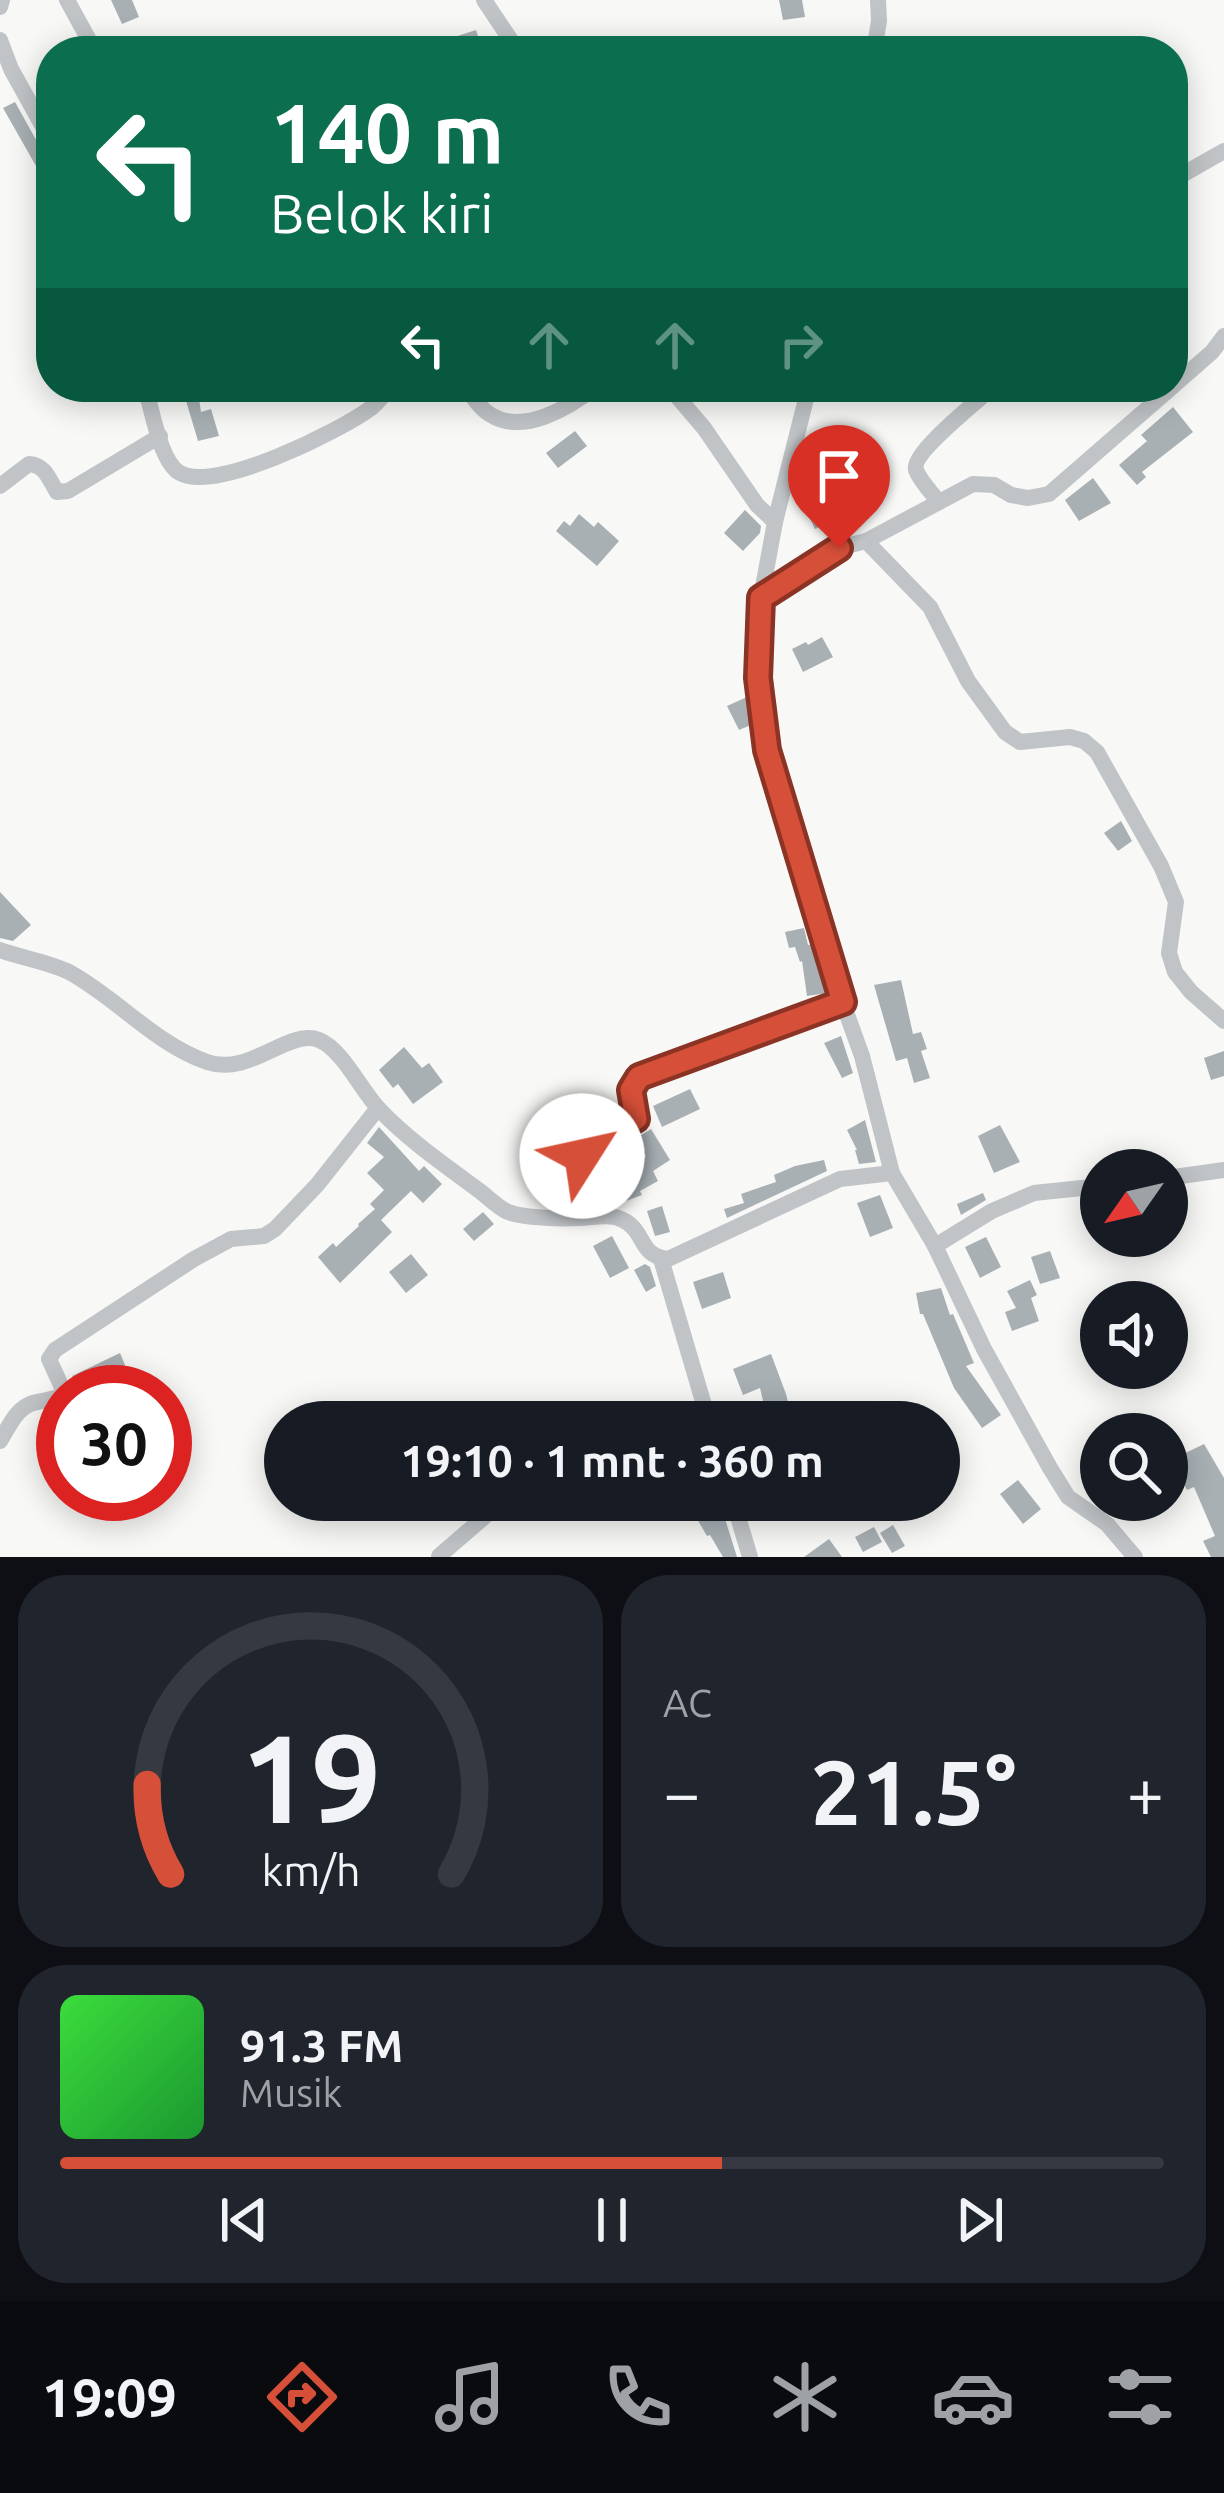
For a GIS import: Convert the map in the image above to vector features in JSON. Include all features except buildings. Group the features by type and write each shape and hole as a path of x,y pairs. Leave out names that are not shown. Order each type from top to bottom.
{"street":[{"path":"67,0 87,36"},
{"path":"484,0 508,36"},
{"path":"877,36 878,0"},
{"path":"0,40 36,115"},
{"path":"1188,171 1224,151"},
{"path":"1188,372 1224,336"},
{"path":"150,402 164,454 184,475 223,473 275,459 351,422 378,402"},
{"path":"478,402 486,413 506,423 556,412 572,402"},
{"path":"682,402 757,505 775,522"},
{"path":"805,402 761,598 758,678 767,750 868,1078 892,1173 1068,1497 1107,1524 1135,1557"},
{"path":"938,502 916,462 977,402"},
{"path":"761,598 839,548 866,541 973,484 994,485 1028,498 1049,494 1154,402"},
{"path":"0,486 28,464 37,464 57,492 68,491 160,436"},
{"path":"866,541 930,607 968,681 1005,732 1020,742 1070,737 1097,752 1176,902 1169,953 1175,972 1224,1021"},
{"path":"0,950 68,971 183,1051 209,1063 244,1063 303,1037 316,1038 338,1056 378,1108 507,1212 620,1218 634,1228 650,1254 661,1259 840,1179 892,1173"},
{"path":"602,1216 581,1152 591,1140 636,1119 631,1090 639,1077 843,1002"},
{"path":"51,1365 49,1359 55,1350 194,1259 231,1239 264,1236 275,1228 317,1185 378,1108"},
{"path":"1188,1175 1224,1170"},
{"path":"934,1246 992,1210 1034,1192 1080,1188"},
{"path":"661,1259 704,1401"},
{"path":"0,1442 16,1414 36,1403"},
{"path":"439,1556 480,1521"},
{"path":"739,1521 750,1557"}],"route":[{"path":"582,1156 591,1140 636,1119 631,1090 639,1077 843,1002 767,750 758,678 761,598 839,548"}]}
